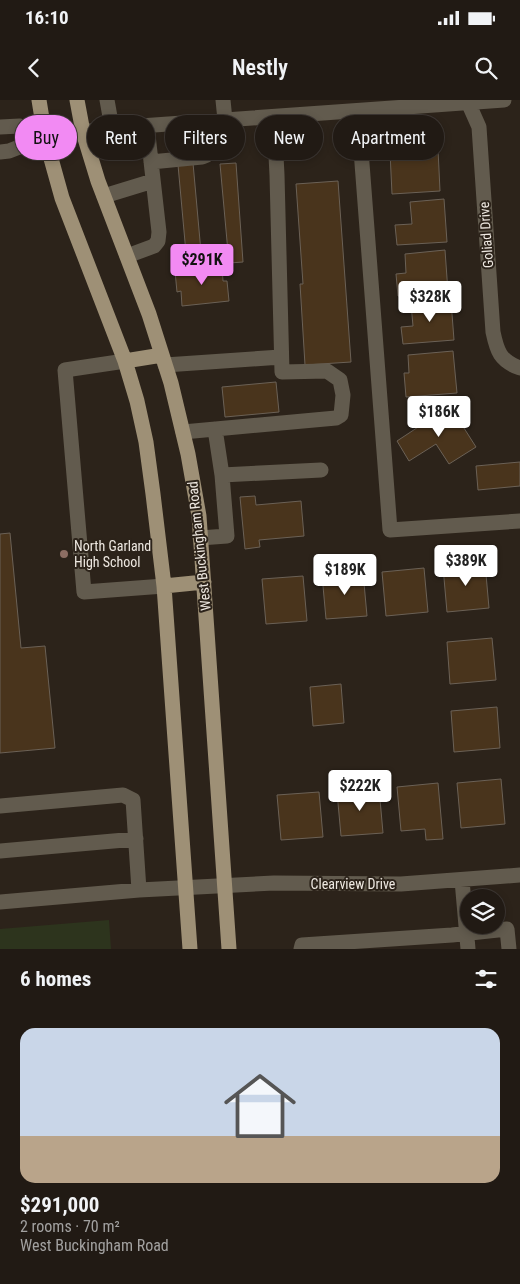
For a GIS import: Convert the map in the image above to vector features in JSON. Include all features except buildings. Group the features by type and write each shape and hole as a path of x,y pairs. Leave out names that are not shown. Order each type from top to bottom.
{"main road":[{"path":"39,100 41,115"},
{"name":"West Buckingham Road","path":"78,100 83,132 104,196 149,314 171,383 183,432 199,516 229,949"},
{"path":"51,160 62,198 125,361 137,400 146,442 164,586 190,949"},
{"path":"125,361 164,360"},
{"path":"164,586 204,582"}],"street":[{"path":"107,100 110,115"},
{"path":"223,100 224,115"},
{"path":"289,115 351,107 504,100"},
{"name":"Goliad Drive","path":"467,101 479,127 493,332 498,352 516,367"},
{"path":"351,107 390,530 520,521"},
{"path":"0,127 15,126"},
{"path":"77,133 87,131"},
{"path":"0,152 15,149"},
{"path":"126,256 154,246 158,240 151,162 171,160"},
{"path":"183,432 336,418 341,415 343,395 340,380 327,370 282,372 276,160"},
{"path":"104,196 153,181"},
{"path":"164,360 281,357"},
{"path":"125,361 65,370 84,592 164,586"},
{"path":"200,538 227,536 222,475 215,429"},
{"path":"222,475 321,470"},
{"path":"0,806 123,795 133,800 139,890"},
{"path":"0,851 136,839"},
{"name":"Clearview Drive","path":"0,902 185,887 274,883 401,884 520,876"},
{"path":"462,880 463,889"},
{"path":"505,929 507,929 508,949"},
{"path":"301,949 302,945 467,934 468,949"}],"green space":[{"path":"109,920 111,949 0,949 0,929"}],"place":[{"name":"North Garland High School","path":"64,554"}]}
